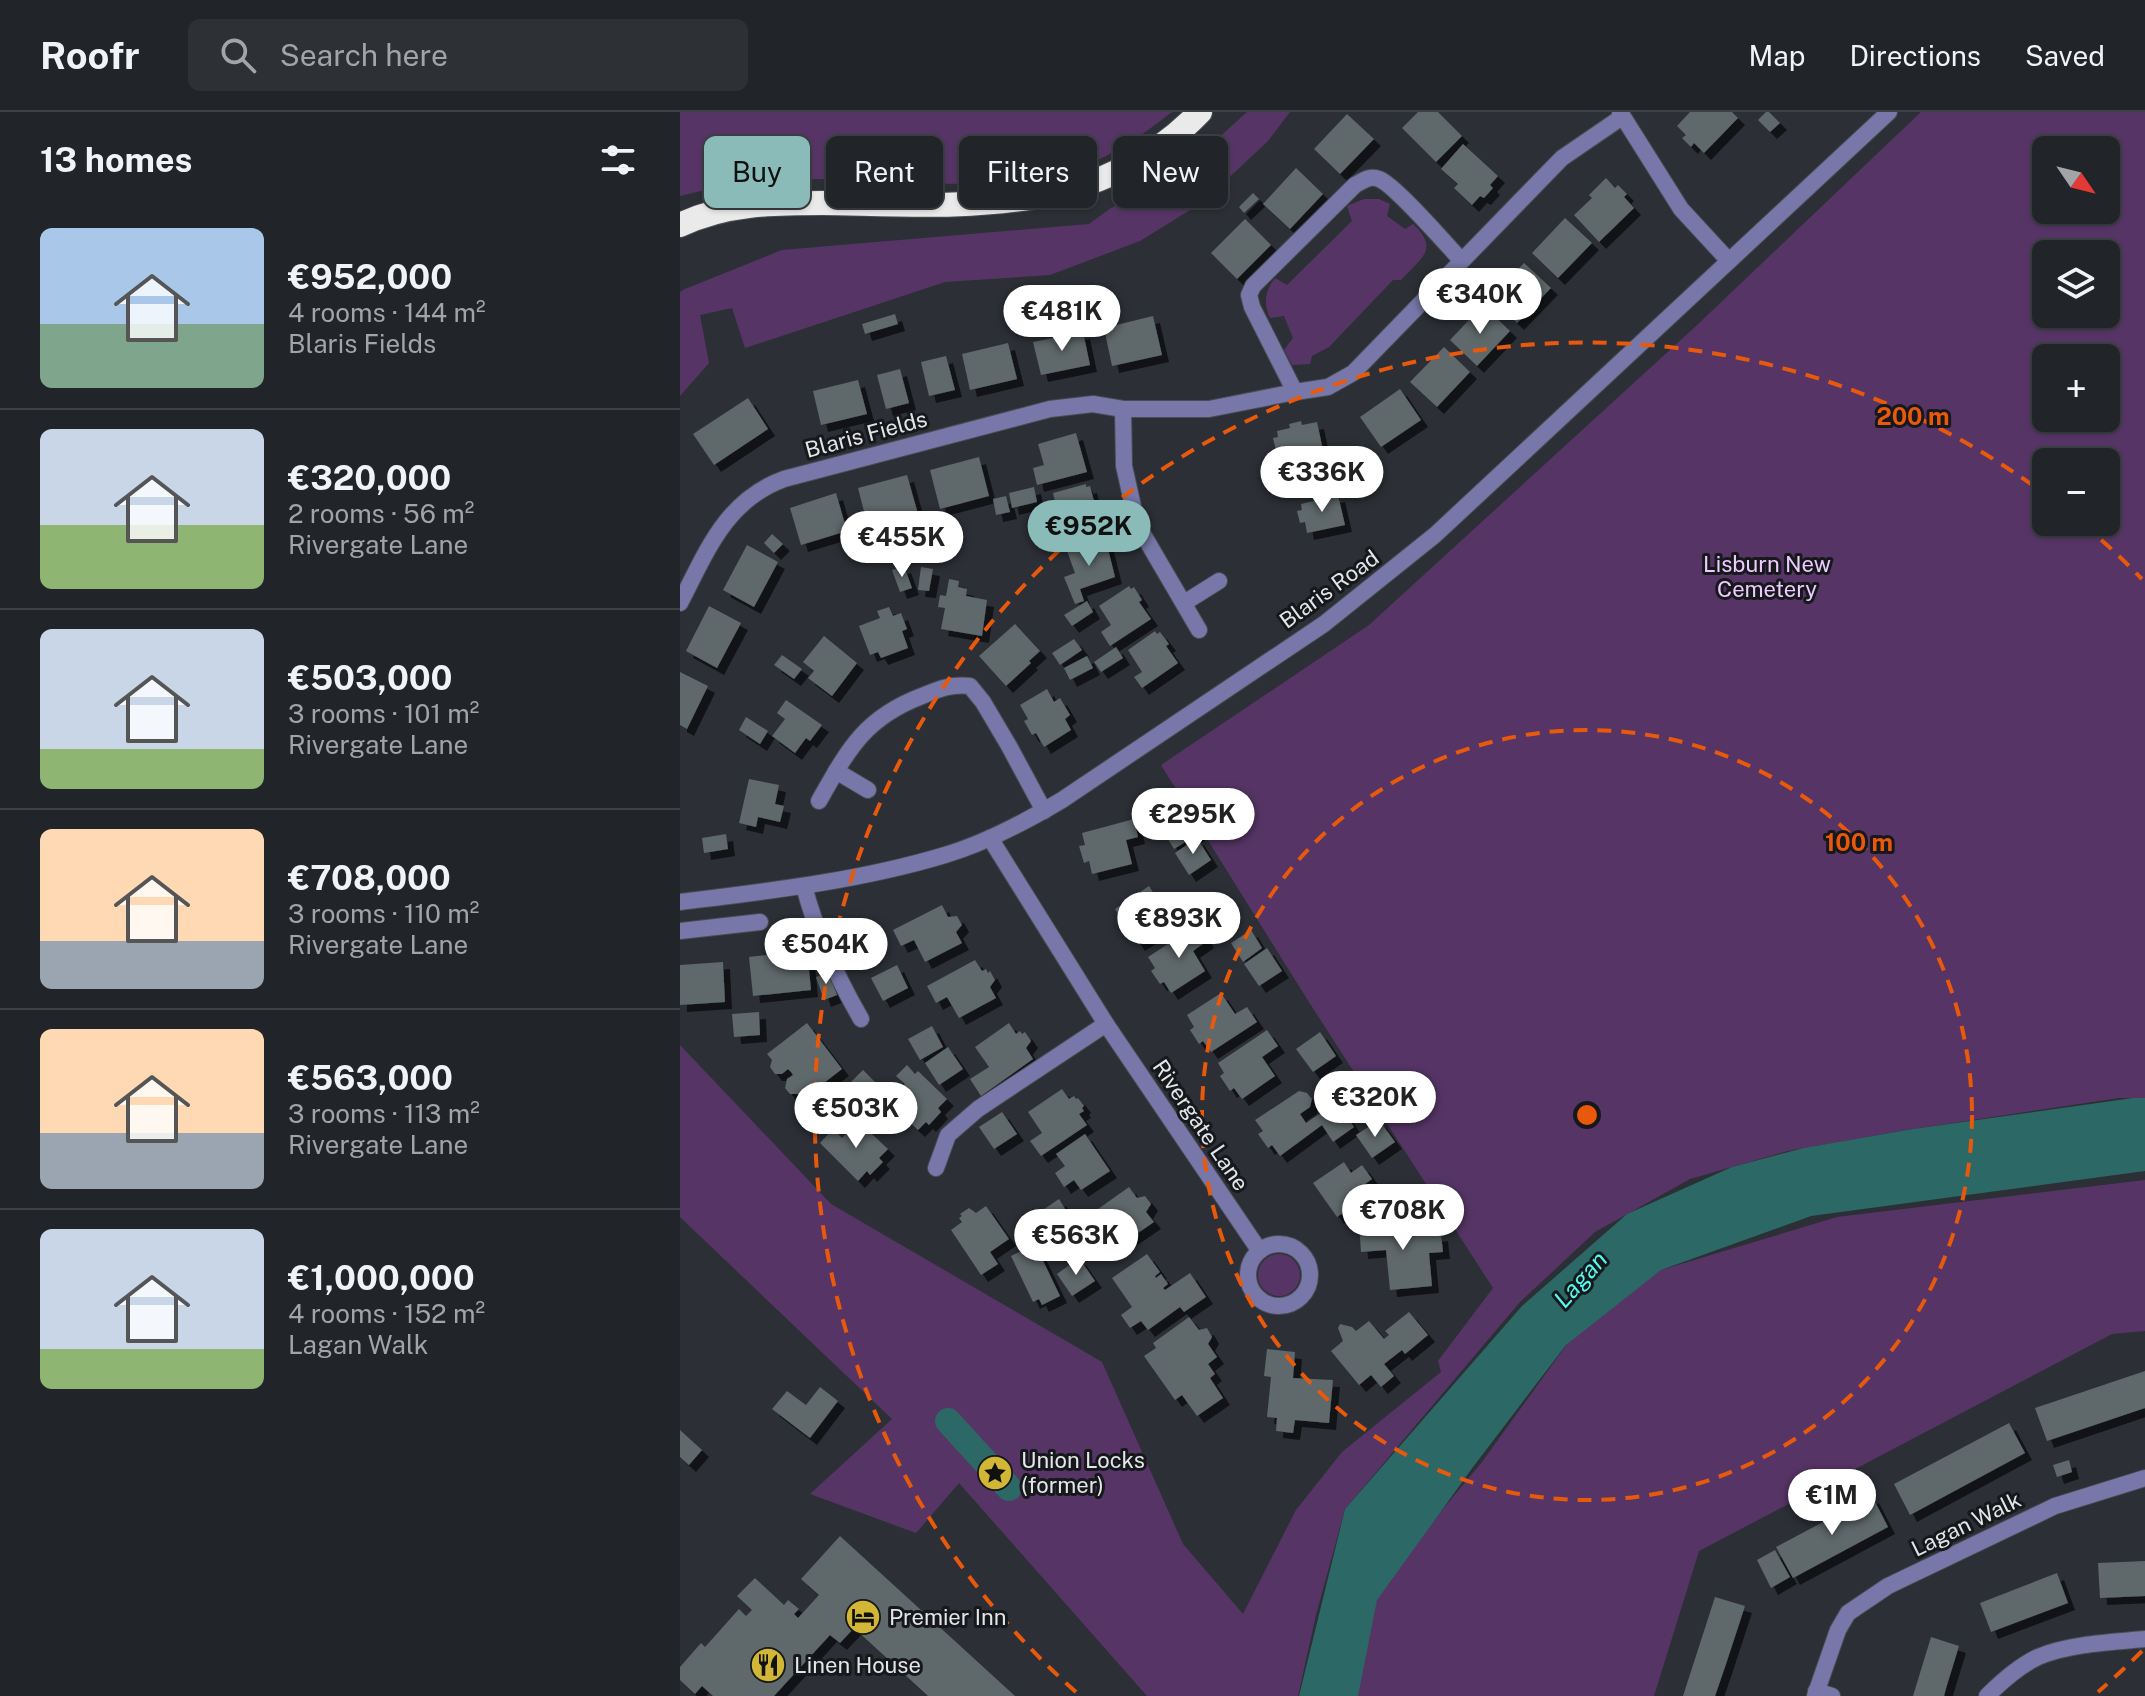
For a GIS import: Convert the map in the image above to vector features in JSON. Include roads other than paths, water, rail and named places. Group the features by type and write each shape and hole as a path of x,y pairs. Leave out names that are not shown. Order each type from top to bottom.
{"highway":[{"path":"680,225 729,207 781,203 937,207 1046,197 1098,181 1143,158 1186,127 1200,112"}],"street":[{"name":"Blaris Road","path":"680,902 804,886 948,855 1044,811 1324,624 1380,581 1536,443 1889,112"},
{"path":"1621,114 1681,209 1729,261"},
{"name":"Blaris Fields","path":"680,603 720,528 745,498 763,487 793,476 1050,409 1093,404 1123,409 1209,409 1328,387 1353,373 1562,158 1621,114"},
{"path":"1295,392 1252,307 1249,295 1253,286 1355,185 1367,178 1378,178 1461,260"},
{"path":"1123,409 1124,466 1137,524 1199,630"},
{"path":"1184,603 1219,581"},
{"path":"819,801 850,747 873,722 912,700 953,684 970,686 983,702 1044,811"},
{"path":"836,771 868,790"},
{"name":"Rivergate Lane","path":"990,838 1106,1024 1259,1250"},
{"path":"804,886 810,910 837,978 861,1019"},
{"path":"680,931 760,922"},
{"path":"936,1168 948,1135 978,1109 1106,1024"},
{"name":"Lagan Walk","path":"1821,1694 1838,1630 1848,1613 1888,1586 2055,1506 2145,1478"},
{"path":"1987,1696 2006,1677 2039,1657 2091,1644 2145,1639"}],"water":[{"name":"Lagan","path":"2145,1098 2145,1171 1811,1216 1661,1270 1566,1345 1377,1600 1358,1696 1299,1696 1345,1509 1522,1306 1627,1214 1732,1167 1804,1148 1913,1129"}],"waterway":[{"path":"948,1421 1009,1488"}],"place":[{"name":"Union Locks (former)","path":"995,1473"},
{"name":"Premier Inn","path":"863,1617"},
{"name":"Linen House","path":"768,1665"}],"park label":[{"name":"Lisburn New Cemetery","path":"1767,576"}]}
